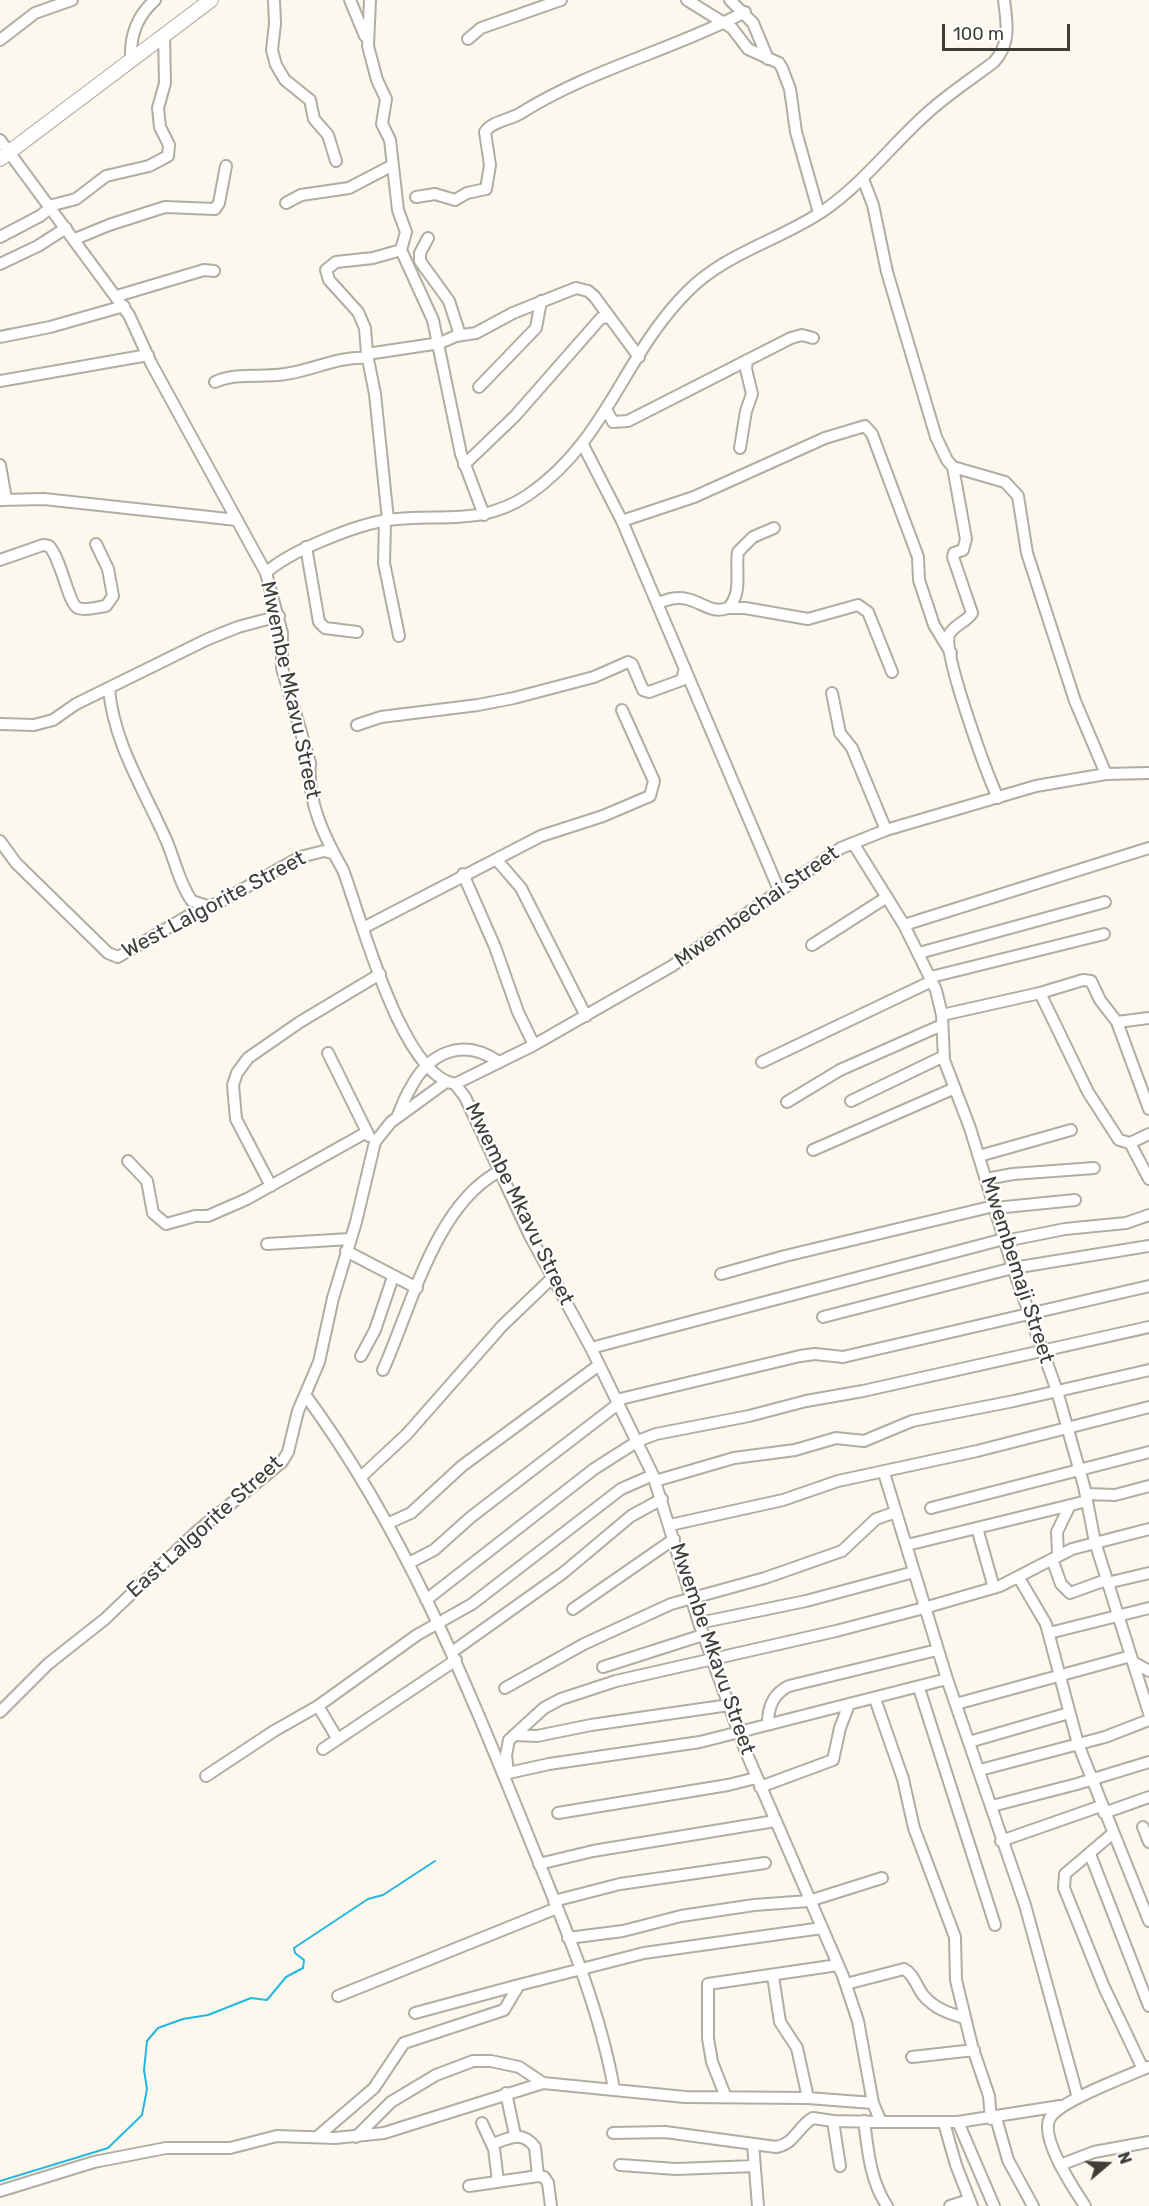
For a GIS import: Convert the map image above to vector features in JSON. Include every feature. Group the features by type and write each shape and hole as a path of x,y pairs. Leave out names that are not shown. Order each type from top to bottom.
{"main road":[{"path":"4,156 131,58 211,0"}],"street":[{"path":"0,40 35,13 72,0"},
{"path":"131,58 131,43 135,27 145,9 155,0"},
{"path":"274,0 275,24 272,50 276,65 285,80 310,100 316,123 328,135 336,161"},
{"path":"350,0 368,46 377,80 386,99 382,124 390,140 398,210 406,232 401,250 433,320 440,343 464,465 484,515"},
{"path":"368,46 370,0"},
{"path":"468,39 481,28 561,0"},
{"path":"687,0 725,22 748,49 779,63 790,89 796,132 819,213"},
{"path":"730,0 745,12 766,48 768,59"},
{"path":"266,573 275,564 306,547 386,521 484,515 513,504 539,487 583,445 672,307 708,272 819,213 863,179 924,115 994,62 1002,52 1008,34 1004,0"},
{"path":"416,197 435,194 455,201 467,193 486,189 490,165 485,132 489,126 521,113 556,92 745,12"},
{"path":"0,237 35,219 50,207 76,199 106,176 149,166 168,156 169,145 160,127 158,108 165,78 164,34"},
{"name":"Mwembe Mkavu Street","path":"0,140 4,156 50,207 124,306 148,355 266,573 279,616 282,668 310,762 309,779 320,826 332,853 343,870 400,1026 427,1065 465,1097 498,1172 591,1348 654,1478 675,1539 699,1623 739,1733 846,1984 858,2021 873,2103 881,2122"},
{"path":"286,203 302,195 349,188 393,165"},
{"path":"75,239 165,207 215,209 226,166"},
{"path":"863,179 873,206 887,272 927,409 936,437 953,467 966,539 963,550 953,555 972,613 951,631 948,642 961,695 986,771 998,798"},
{"path":"0,264 38,246 66,228"},
{"path":"428,238 420,253 420,261 449,301 460,335"},
{"path":"399,636 384,562 386,521 375,394 367,356 363,320 329,280 326,270 336,262 373,258 401,250"},
{"path":"117,296 204,270 214,271"},
{"path":"215,382 233,376 282,375 354,358 440,343 482,330 541,301 582,289 594,296 639,357"},
{"path":"479,387 536,328 541,301"},
{"path":"0,337 50,327 124,306"},
{"path":"464,465 515,416 601,318 609,317"},
{"path":"607,411 613,422 628,421 798,336 813,338"},
{"path":"1,379 148,355"},
{"path":"740,448 744,418 752,394 746,369 747,360"},
{"path":"622,521 694,497 825,438 865,426 872,434 918,557 919,580 934,625 951,653"},
{"path":"583,445 622,521 779,890"},
{"path":"0,465 3,500 44,499 237,520"},
{"path":"953,467 1005,482 1018,496 1027,554 1076,701 1106,774"},
{"path":"728,608 735,602 738,586 738,552 753,537 774,528"},
{"path":"0,560 43,545 49,546 61,563 71,602 76,608 106,606 113,596 108,569 96,544"},
{"path":"306,547 319,622 325,628 357,632"},
{"path":"658,603 674,598 685,598 710,609 745,608 808,619 858,605 868,612 892,672"},
{"path":"0,724 44,723 62,716 76,704 225,632 279,616"},
{"path":"357,725 381,717 478,705 514,698 594,677 628,662 632,664 643,690 649,692 682,680 685,668"},
{"path":"109,688 114,722 123,749 162,829 183,884 192,901 208,906"},
{"path":"832,693 840,733 852,748 886,830"},
{"path":"363,928 463,874 541,836 603,816 650,796 654,781 622,710"},
{"name":"Mwembechai Street","path":"450,1083 534,1045 672,966 836,851 854,843 886,830 1059,781 1106,774 1149,773"},
{"name":"West Lalgorite Street","path":"0,841 16,862 113,956 123,956 132,952 208,906 300,857 324,851 332,853"},
{"name":"Mwembemaji Street","path":"854,843 904,925 931,979 942,1020 944,1056 980,1156 1013,1268 1057,1391 1106,1582 1149,1713"},
{"path":"904,925 1149,848"},
{"path":"496,859 521,888 586,1016"},
{"path":"463,874 495,947 518,1012 534,1045"},
{"path":"812,945 887,897"},
{"path":"919,953 1105,902"},
{"path":"762,1062 931,979 1104,934"},
{"path":"271,1186 236,1119 233,1085 237,1073 248,1058 300,1022 380,974"},
{"path":"787,1102 840,1070 942,1020 1087,980 1095,986 1100,1000 1117,1022 1149,1109"},
{"path":"1040,993 1088,1092 1119,1140 1130,1143 1149,1134"},
{"path":"1117,1022 1149,1018"},
{"path":"396,1119 410,1089 427,1065 461,1048 477,1049 499,1062"},
{"path":"328,1053 374,1146"},
{"path":"850,1101 944,1056"},
{"name":"East Lalgorite Street","path":"0,1712 48,1664 105,1619 242,1492 278,1467 288,1452 298,1411 320,1362 374,1146 381,1133 396,1119 450,1083"},
{"path":"813,1150 954,1088"},
{"path":"980,1156 1071,1130"},
{"path":"128,1161 147,1181 153,1213 166,1224 195,1216 208,1216 271,1186 367,1132"},
{"path":"1130,1143 1149,1179"},
{"path":"986,1179 1013,1174 1094,1168"},
{"path":"383,1370 417,1288 451,1219 474,1189 498,1172"},
{"path":"721,1274 803,1251 995,1207 1075,1200"},
{"path":"591,1348 1005,1240 1065,1229 1126,1223 1149,1215"},
{"path":"267,1244 350,1239"},
{"path":"823,1317 1013,1268 1149,1246"},
{"path":"346,1251 417,1288"},
{"path":"361,1356 375,1330 393,1277"},
{"path":"362,1476 407,1434 502,1326 552,1278"},
{"path":"409,1563 434,1550 471,1517 617,1402 800,1356 815,1354 843,1357 1149,1286"},
{"path":"426,1600 594,1469 638,1442 664,1432 722,1422 806,1401 863,1391 1149,1327"},
{"path":"389,1523 411,1513 462,1466 599,1365"},
{"path":"206,1776 274,1731 318,1706 391,1652 472,1604 621,1489 654,1478 734,1458 795,1450 836,1438 864,1441 912,1421 1149,1370"},
{"path":"306,1396 362,1476 389,1523 454,1656 506,1773 581,1970 614,2089"},
{"path":"670,1525 783,1500 838,1481 884,1473 1149,1407"},
{"path":"931,1508 991,1490 1079,1471 1149,1452"},
{"path":"884,1473 937,1650 980,1770 1001,1841 1024,1905 1078,2098"},
{"path":"907,1545 1070,1505 1086,1497 1115,1495 1149,1486"},
{"path":"323,1749 454,1656 563,1573 631,1516 662,1499"},
{"path":"1070,1505 1057,1532 1055,1557 1061,1584 1070,1593 1106,1582 1149,1574"},
{"path":"505,1688 610,1631 691,1596 765,1578 842,1551 876,1519 896,1512"},
{"path":"976,1528 994,1587"},
{"path":"506,1773 506,1746 544,1708 561,1699 616,1681 924,1608 1019,1578 1055,1557 1095,1542 1149,1529"},
{"path":"573,1609 675,1539"},
{"path":"699,1623 806,1601 914,1572"},
{"path":"1019,1578 1041,1614 1049,1633 1078,1744 1112,1834 1149,1921"},
{"path":"1049,1633 1149,1608"},
{"path":"603,1667 703,1635"},
{"path":"768,1723 769,1706 783,1689 789,1686 937,1650"},
{"path":"956,1704 1059,1675 1132,1659 1149,1671"},
{"path":"506,1773 566,1761 700,1742 739,1733 768,1723 919,1688 947,1679"},
{"path":"919,1688 995,1925"},
{"path":"875,1699 903,1779 914,1828 955,1937 956,1980 964,2018 994,2119 1008,2160 1033,2206"},
{"path":"558,1813 758,1782 833,1760 840,1728 849,1704"},
{"path":"516,1736 537,1736 591,1725 729,1705"},
{"path":"318,1706 337,1738"},
{"path":"969,1742 1069,1713"},
{"path":"980,1770 1078,1744 1149,1720"},
{"path":"992,1806 1149,1762"},
{"path":"1001,1841 1149,1797"},
{"path":"540,1864 593,1851 775,1821"},
{"path":"1143,1827 1149,1842"},
{"path":"613,2133 664,2132 753,2144 785,2145 807,2121 813,2118 833,2121 944,2123 994,2119 1060,2106 1146,2068 1104,1987 1064,1888 1065,1874 1112,1834"},
{"path":"1090,1854 1149,2006"},
{"path":"338,1996 555,1905 620,1884 765,1863"},
{"path":"568,1938 623,1930 681,1916 754,1905 809,1901 882,1878"},
{"path":"415,2013 644,1953 822,1928"},
{"path":"725,2095 712,2062 706,1987 711,1983 838,1965"},
{"path":"846,1984 904,1969 910,1972 922,1994 934,2007 964,2018"},
{"path":"773,1976 780,2022 797,2048 808,2098"},
{"path":"317,2137 374,2088 404,2043 504,2010 519,1985"},
{"path":"912,2057 974,2050"},
{"path":"356,2137 391,2102 420,2083 473,2061 491,2061 519,2067 543,2083"},
{"path":"0,2191 94,2162 166,2148 230,2148 277,2136 356,2137 384,2133 543,2083 685,2097 725,2095 873,2103"},
{"path":"506,2093 515,2135"},
{"path":"1060,2106 1049,2119 1048,2129 1060,2165 1085,2206"},
{"path":"833,2121 840,2166"},
{"path":"864,2121 869,2163 887,2206"},
{"path":"958,2122 994,2206"},
{"path":"482,2123 493,2144 498,2181"},
{"path":"944,2123 970,2203 950,2206"},
{"path":"493,2144 515,2135 524,2137 535,2147 538,2176"},
{"path":"1060,2165 1094,2152 1149,2142"},
{"path":"753,2144 758,2206"},
{"path":"620,2165 676,2169 755,2166"},
{"path":"469,2186 538,2176 547,2179 551,2206"}],"waterway":[{"path":"0,2181 108,2148 142,2115 147,2089 144,2070 147,2041 158,2028 183,2019 208,2015 251,1998 267,2000 286,1977 303,1968 304,1960 295,1953 294,1948 368,1899 383,1895 435,1861"}]}
